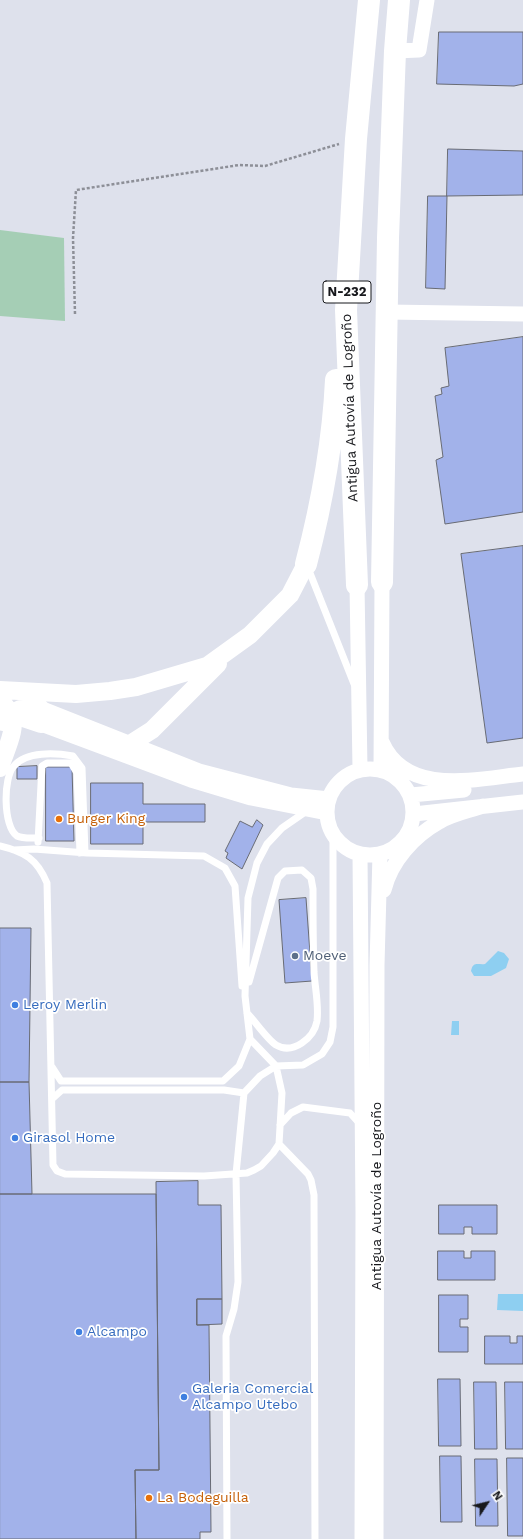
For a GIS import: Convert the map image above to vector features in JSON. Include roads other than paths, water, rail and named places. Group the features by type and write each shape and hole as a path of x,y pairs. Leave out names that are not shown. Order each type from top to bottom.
{"highway":[{"name":"N-232","path":"382,582 384,544 387,312 395,51 399,0"},
{"name":"Antigua Autovía de Logroño","path":"357,585 346,310 364,4"},
{"path":"306,564 325,485 334,422 340,336 346,310"}],"street":[{"path":"395,51 419,50 427,0"},
{"path":"387,312 523,314"},
{"path":"0,691 76,694 110,691 136,687 207,666 250,635 290,595 306,564"},
{"path":"381,770 382,582"},
{"name":"Antigua Autovía de Logroño","path":"357,585 360,769"},
{"path":"130,744 152,730 232,649"},
{"path":"0,691 41,716 130,744 199,771 328,806"},
{"path":"5,717 21,707 191,780 251,798 309,810 328,806"},
{"path":"5,717 25,728 41,716"},
{"path":"0,768 5,717"},
{"path":"382,741 386,752 394,761 412,772 430,780 449,782 523,774"},
{"path":"375,768 381,770 389,772 401,781 410,795 414,807 413,821 408,834 399,845 387,852 374,856 360,854 347,849 333,834 329,827 328,806 336,785 346,775 360,769 375,768"},
{"path":"410,795 523,784"},
{"path":"414,814 523,802"},
{"path":"380,906 385,885 393,867 408,846 423,832 440,821 483,806"},
{"name":"Antigua Autovía de Logroño","path":"360,854 362,1534"},
{"name":"Antigua Autovía de Logroño","path":"376,1539 377,965 380,906 380,854"}],"lane":[{"path":"306,564 359,695"},
{"path":"38,838 18,836 11,830 7,821 8,778 14,766 25,759 42,754 73,756 82,768 82,853"},
{"path":"38,849 42,766 47,763 71,763 77,773 82,853"},
{"path":"245,996 248,898 257,862 274,835 309,810"},
{"path":"227,1539 226,1336 234,1309 238,1282 236,1174 244,1093 260,1076 276,1066 297,1066 311,1062 322,1054 330,1042 333,1027 333,834"},
{"path":"0,846 14,850 28,858 40,868 47,883 52,1067 50,1085 52,1099 53,1165 58,1171 65,1174 88,1175 204,1176 236,1174 247,1172 261,1166 279,1144 282,1093 276,1066 250,1039"},
{"path":"14,850 38,849 82,853 204,856 225,868 235,886 242,986 248,1013 250,1039 239,1066 223,1081 61,1081 52,1067"},
{"path":"245,996 278,878 285,872 302,870 311,878 313,889 314,972 318,1006 317,1022 313,1032 305,1042 284,1048 275,1044 248,1013"},
{"path":"52,1099 62,1090 224,1090 244,1093"},
{"path":"280,1125 291,1113 303,1107 350,1113 362,1127"},
{"path":"279,1144 285,1152 308,1174 311,1180 314,1195 315,1539"}],"water":[{"path":"498,951 504,953 509,959 506,968 491,976 474,976 471,971 473,966 476,964 485,964"},
{"path":"452,1021 459,1021 459,1035 451,1035"},
{"path":"498,1294 523,1294 523,1311 497,1310"}],"place":[{"name":"Burger King","path":"59,819"},
{"name":"Moeve","path":"295,956"},
{"name":"Leroy Merlin","path":"15,1005"},
{"name":"Girasol Home","path":"15,1138"},
{"name":"Alcampo","path":"79,1332"},
{"name":"Galeria Comercial Alcampo Utebo","path":"184,1397"},
{"name":"La Bodeguilla","path":"149,1498"}]}
